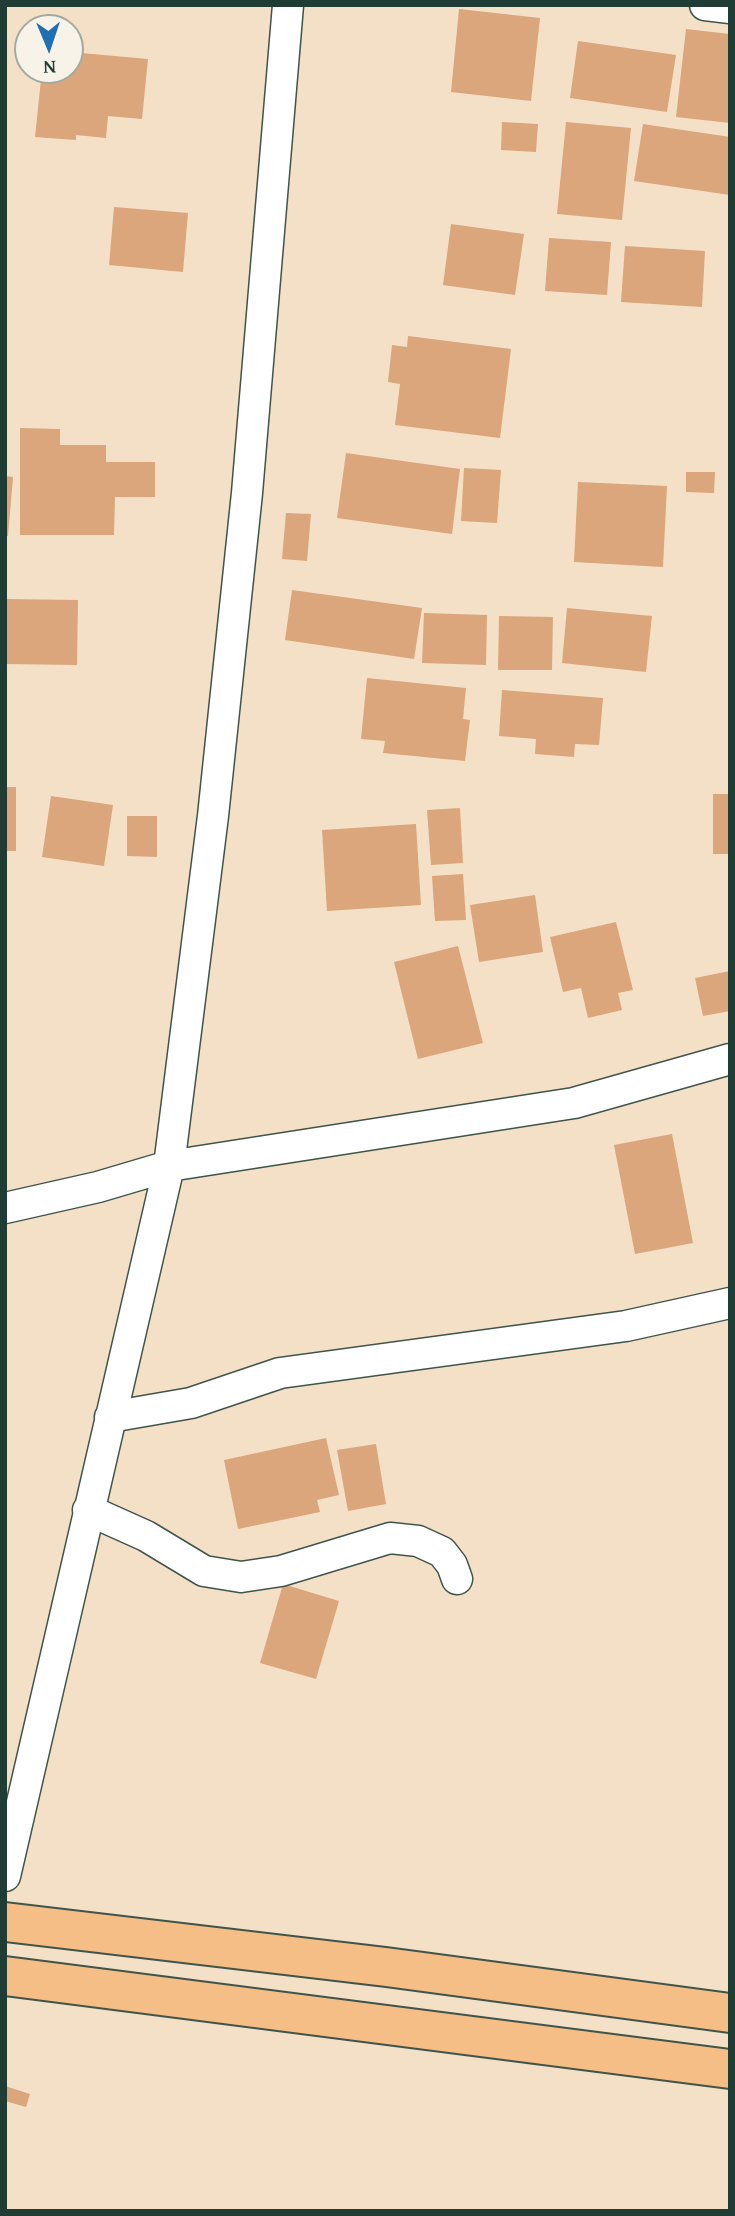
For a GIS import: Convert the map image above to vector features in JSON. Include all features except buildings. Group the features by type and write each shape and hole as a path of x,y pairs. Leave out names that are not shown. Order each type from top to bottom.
{"highway":[{"path":"5,1922 386,1967 730,2013"},
{"path":"5,1976 730,2069"}],"street":[{"path":"5,1876 10,1828 89,1510 169,1166 214,802 247,493 288,5"},
{"path":"705,5 730,8"},
{"path":"5,1208 98,1187 169,1166 574,1103 730,1059"},
{"path":"110,1417 191,1403 280,1373 625,1326 730,1303"},
{"path":"89,1510 146,1536 204,1571 241,1577 281,1572 390,1538 418,1541 442,1552 452,1565 457,1579"}]}
